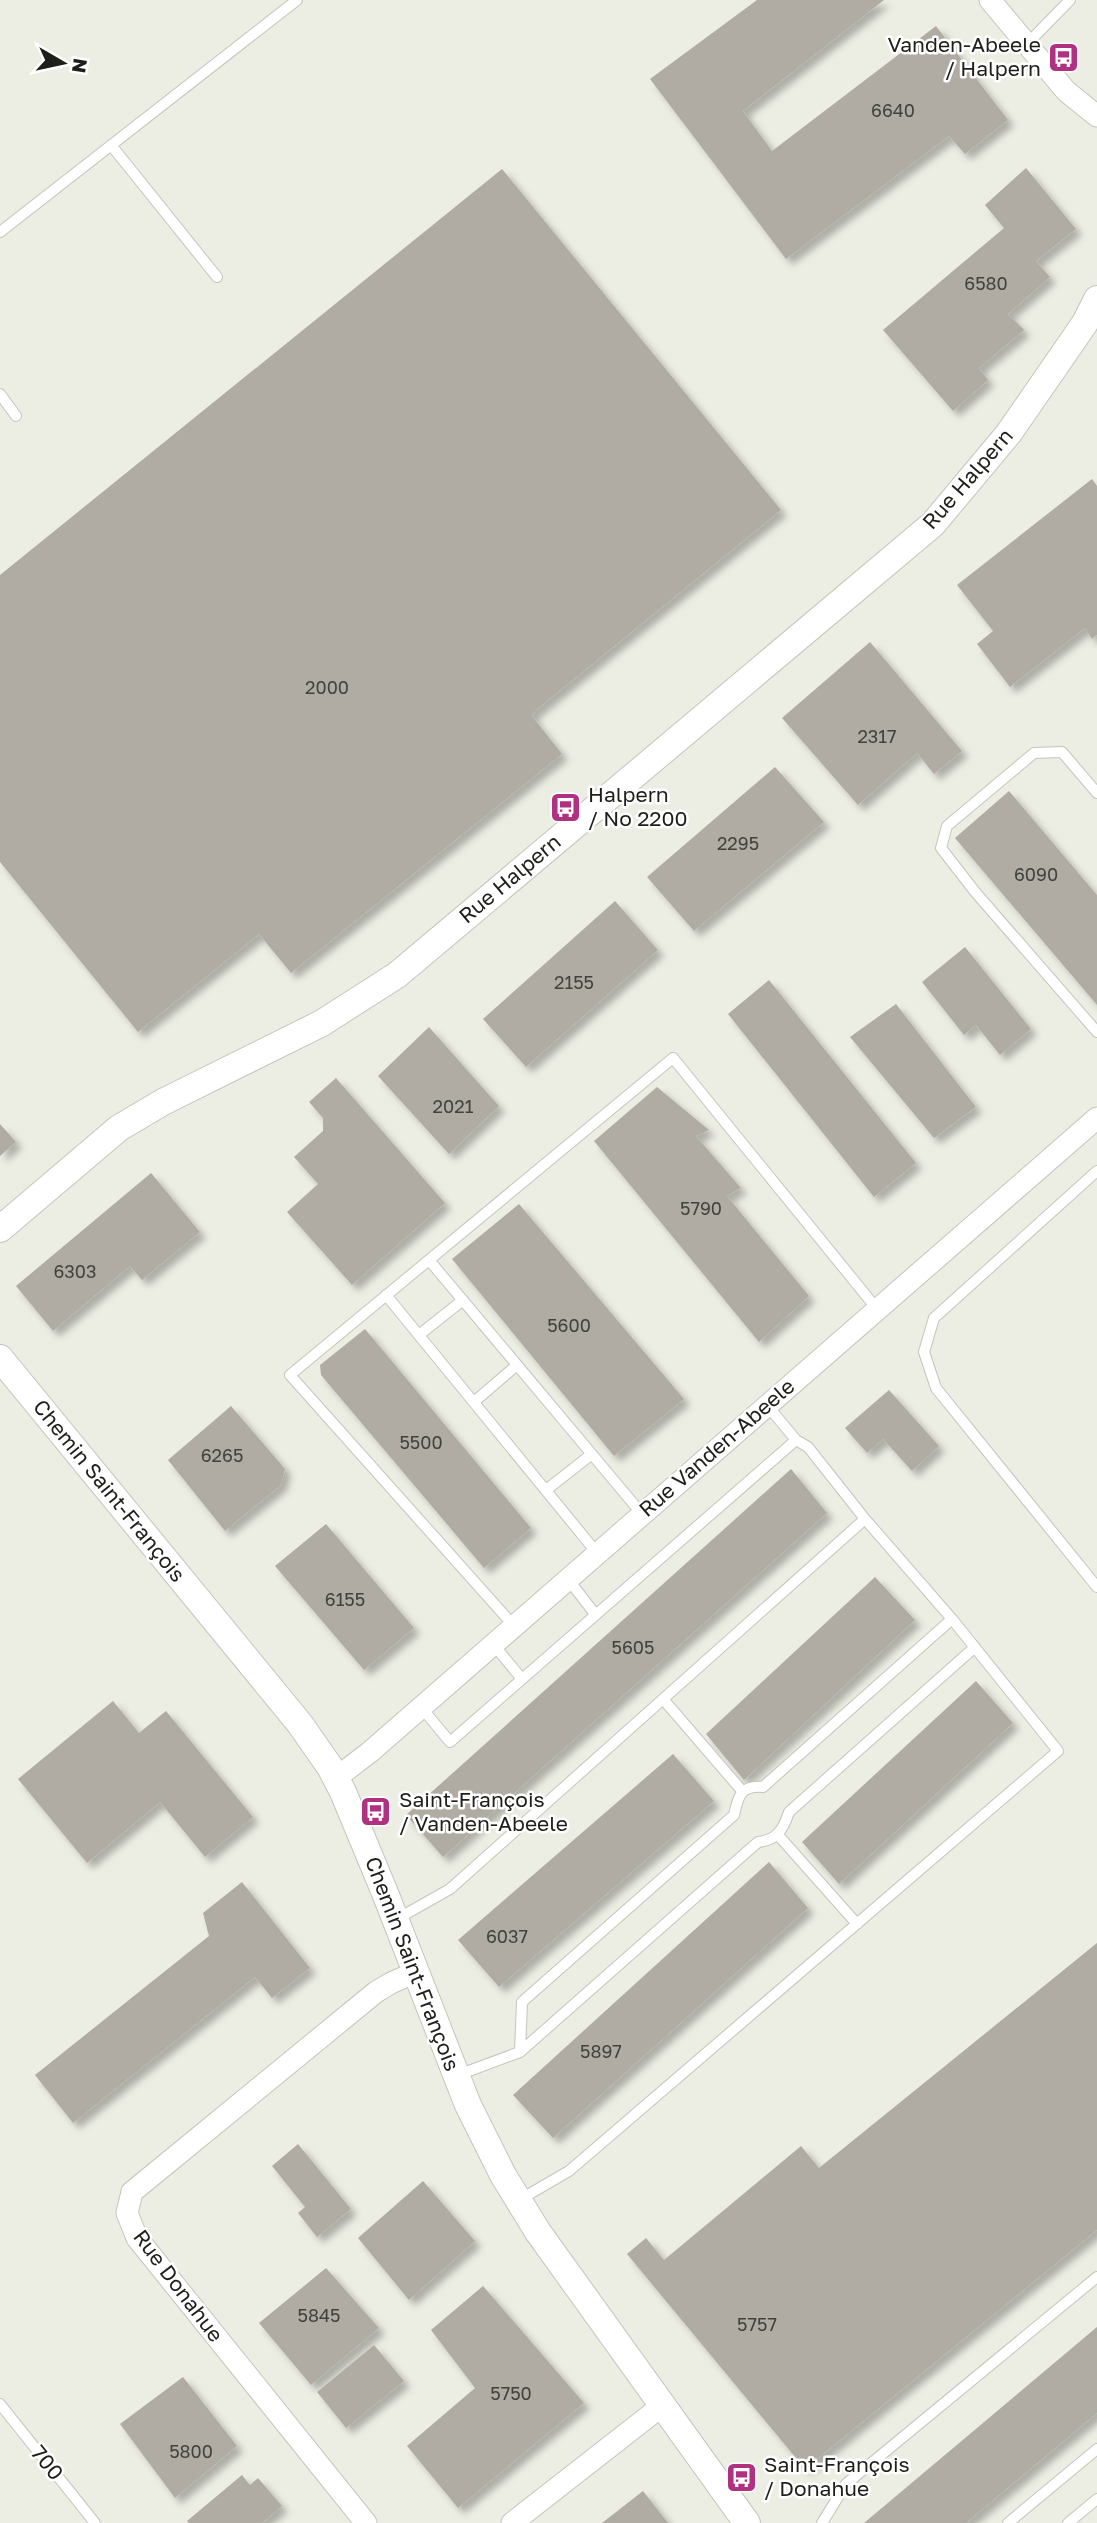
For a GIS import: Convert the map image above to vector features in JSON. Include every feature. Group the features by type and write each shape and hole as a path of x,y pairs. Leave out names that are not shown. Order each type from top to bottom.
{"street":[{"path":"990,0 1066,91 1097,116"},
{"name":"Rue Halpern","path":"0,1229 119,1128 163,1102 322,1023 397,975 933,524 1009,433 1085,323 1097,299"},
{"name":"Rue Vanden-Abeele","path":"337,1778 1097,1118"},
{"name":"Chemin Saint-François","path":"0,1358 300,1724 337,1778 396,1920 456,2076 478,2127 518,2201 747,2523"},
{"name":"Rue Donahue","path":"366,2523 136,2238 127,2213 132,2192 376,1992 416,1972"},
{"path":"512,2523 663,2405"}],"lane":[{"path":"0,232 297,0"},
{"path":"1027,44 1070,0 1082,0"},
{"path":"111,145 216,277"},
{"path":"0,394 16,416"},
{"path":"1097,793 1062,752 1034,753 947,827 941,848 976,893 1097,1032"},
{"path":"514,1626 290,1375 673,1058 877,1310"},
{"path":"1097,1171 934,1318 924,1352 936,1388 1097,1587"},
{"path":"429,1260 642,1514"},
{"path":"386,1295 597,1553"},
{"path":"419,1335 463,1300"},
{"path":"474,1402 517,1365"},
{"path":"518,2201 569,2171 1058,1751 808,1447 796,1440 767,1405"},
{"path":"421,1707 450,1742 796,1440"},
{"path":"546,1490 592,1454"},
{"path":"396,1920 450,1889 865,1519"},
{"path":"568,1579 596,1614"},
{"path":"520,2052 522,2002 734,1815 736,1804 743,1792 753,1786 763,1787 952,1619"},
{"path":"493,1644 522,1679"},
{"path":"456,2076 520,2052 758,1842 769,1841 778,1835 789,1812 975,1647"},
{"path":"663,1699 743,1792"},
{"path":"778,1835 857,1924"},
{"path":"822,2523 846,2484 1097,2277"},
{"name":"700","path":"0,2404 95,2523"},
{"path":"1008,2523 1097,2449"},
{"path":"1068,2523 1097,2499"}],"building":[{"path":"757,0 884,0 743,111 772,151 936,26 1008,120 965,154 949,136 786,259 650,79"},
{"path":"1026,168 1076,229 1036,261 1050,277 1008,314 1024,330 979,368 988,380 953,411 883,330 1004,228 985,205"},
{"path":"502,169 781,510 535,711 532,716 562,754 291,973 259,934 138,1032 0,862 0,575"},
{"path":"1092,479 1097,486 1097,635 1092,639 1085,628 1010,687 977,644 993,631 957,585"},
{"path":"870,642 962,751 934,774 917,753 858,805 782,718"},
{"path":"775,767 824,822 694,931 647,877"},
{"path":"1009,791 1097,895 1097,1005 955,838"},
{"path":"615,901 658,950 526,1067 483,1019"},
{"path":"965,947 1031,1029 1000,1055 976,1025 964,1035 922,982"},
{"path":"769,980 916,1163 874,1197 728,1014"},
{"path":"896,1004 976,1107 934,1138 850,1037"},
{"path":"429,1027 499,1106 449,1154 378,1076"},
{"path":"336,1078 445,1203 352,1285 287,1212 318,1184 294,1157 323,1131 323,1118 309,1102"},
{"path":"657,1087 709,1130 696,1136 741,1188 727,1196 809,1296 759,1342 594,1141"},
{"path":"0,1124 16,1142 0,1156"},
{"path":"151,1173 200,1232 142,1280 130,1266 53,1331 16,1286"},
{"path":"519,1204 684,1399 614,1456 452,1259"},
{"path":"365,1329 531,1528 484,1568 321,1375 320,1365"},
{"path":"889,1390 939,1446 912,1471 883,1439 867,1453 845,1428"},
{"path":"231,1406 285,1469 281,1485 225,1531 168,1460"},
{"path":"791,1469 827,1513 443,1857 406,1815"},
{"path":"326,1524 414,1628 364,1670 275,1566"},
{"path":"875,1577 915,1620 744,1780 706,1734"},
{"path":"976,1681 1013,1723 839,1884 802,1842"},
{"path":"113,1701 139,1733 166,1711 253,1817 205,1857 160,1802 87,1863 18,1779"},
{"path":"673,1754 714,1801 499,1987 458,1940"},
{"path":"769,1862 808,1908 553,2138 513,2095"},
{"path":"242,1882 310,1968 272,1998 255,1977 73,2123 35,2075 209,1936 203,1913"},
{"path":"1097,1943 1097,2230 805,2469 627,2254 646,2238 664,2260 801,2146 819,2168"},
{"path":"298,2144 351,2209 317,2237 298,2213 305,2207 272,2166"},
{"path":"423,2181 475,2241 409,2300 358,2238"},
{"path":"326,2268 379,2328 311,2385 259,2323"},
{"path":"483,2286 584,2403 458,2508 407,2446 475,2388 431,2330"},
{"path":"1097,2327 1097,2413 966,2523 864,2523"},
{"path":"374,2345 404,2381 346,2428 317,2392"},
{"path":"183,2377 237,2446 175,2498 120,2424"},
{"path":"242,2475 250,2485 258,2478 282,2506 262,2523 187,2521"},
{"path":"643,2491 668,2523 602,2523"}],"place":[{"name":"Vanden-Abeele / Halpern","path":"1064,57"},
{"name":"Halpern / No 2200","path":"565,807"},
{"name":"Saint-François / Vanden-Abeele","path":"376,1812"},
{"name":"Saint-François / Donahue","path":"741,2477"}]}
